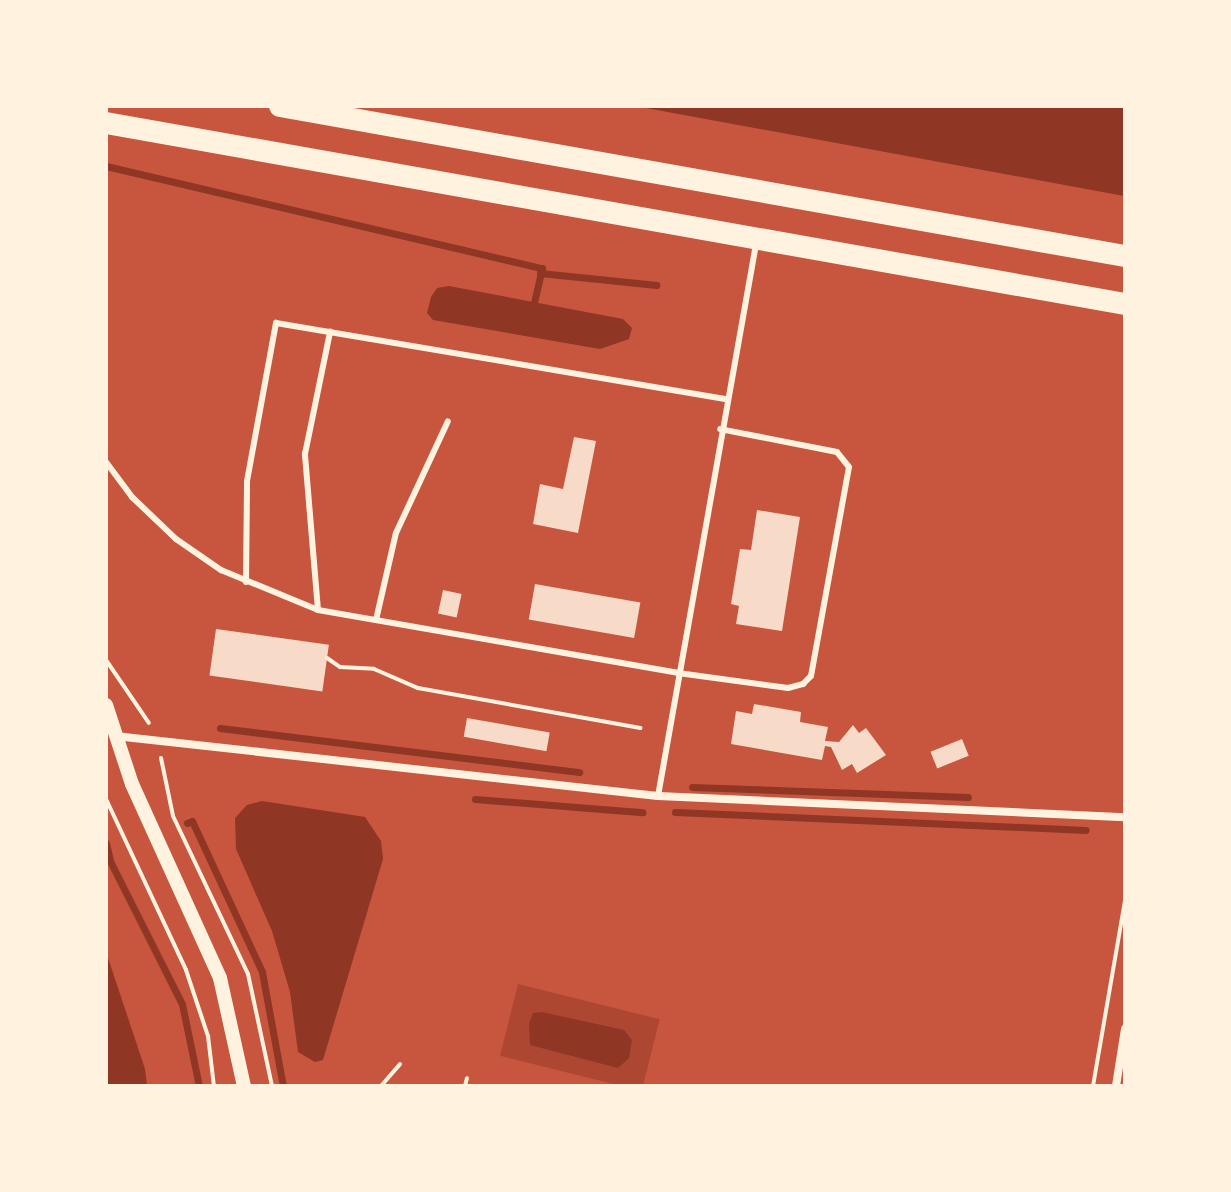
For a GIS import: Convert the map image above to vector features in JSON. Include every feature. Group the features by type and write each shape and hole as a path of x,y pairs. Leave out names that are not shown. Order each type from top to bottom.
{"highway":[{"path":"280,106 1125,256"},
{"path":"106,123 1125,304"}],"street":[{"path":"106,705 114,736 220,978 243,1086"},
{"path":"114,736 658,796 1125,817"},
{"path":"1116,1086 1125,1029"}],"lane":[{"path":"658,796 720,429 757,238"},
{"path":"246,582 247,481 276,323 727,399"},
{"path":"318,610 305,454 330,332"},
{"path":"376,620 396,533 448,421"},
{"path":"106,462 132,497 176,539 246,582 318,610 678,673 788,688 803,684 811,676 849,467 837,452 720,429"}],"path":[{"path":"327,658 340,667 374,669 418,688 640,728"},
{"path":"106,660 148,721 173,816 248,974 272,1086"},
{"path":"106,799 186,970 208,1036 214,1086"},
{"path":"1093,1086 1125,901"},
{"path":"381,1086 400,1064"},
{"path":"465,1086 467,1078"}],"shaded area":[{"path":"635,106 1125,108 1125,196 1124,196"},
{"path":"449,286 623,319 632,328 629,339 600,349 433,320 427,313 431,297 437,288"},
{"path":"262,801 365,817 381,841 383,859 323,1060 315,1062 298,1052 290,992 272,931 236,849 235,818 247,805"},
{"path":"106,952 145,1069 147,1086 106,1086"},
{"path":"518,984 660,1019 643,1086 621,1086 500,1056"},
{"path":"542,1012 624,1030 632,1040 629,1058 618,1068 530,1045 529,1024 533,1013"}],"building":[{"path":"574,437 596,441 578,533 533,524 540,484 563,489"},
{"path":"757,510 800,517 782,631 736,624 739,606 731,604 740,549 751,550"},
{"path":"535,584 640,603 634,638 529,619"},
{"path":"443,590 462,594 457,617 438,613"},
{"path":"216,629 329,645 322,691 209,676"},
{"path":"754,704 801,712 800,722 828,727 825,741 839,742 853,725 859,733 866,728 886,755 857,773 852,764 842,770 831,747 825,746 822,760 731,744 736,711 752,714"},
{"path":"467,718 550,733 546,751 464,737"},
{"path":"962,739 969,756 937,768 930,752"}],"waterway":[{"path":"106,166 542,268 534,303"},
{"path":"540,273 656,285"},
{"path":"220,728 579,772"},
{"path":"692,787 968,797"},
{"path":"475,799 642,812"},
{"path":"675,812 1086,830"},
{"path":"187,823 192,821 262,972 283,1086"},
{"path":"106,843 110,861 182,1004 199,1086"}]}
